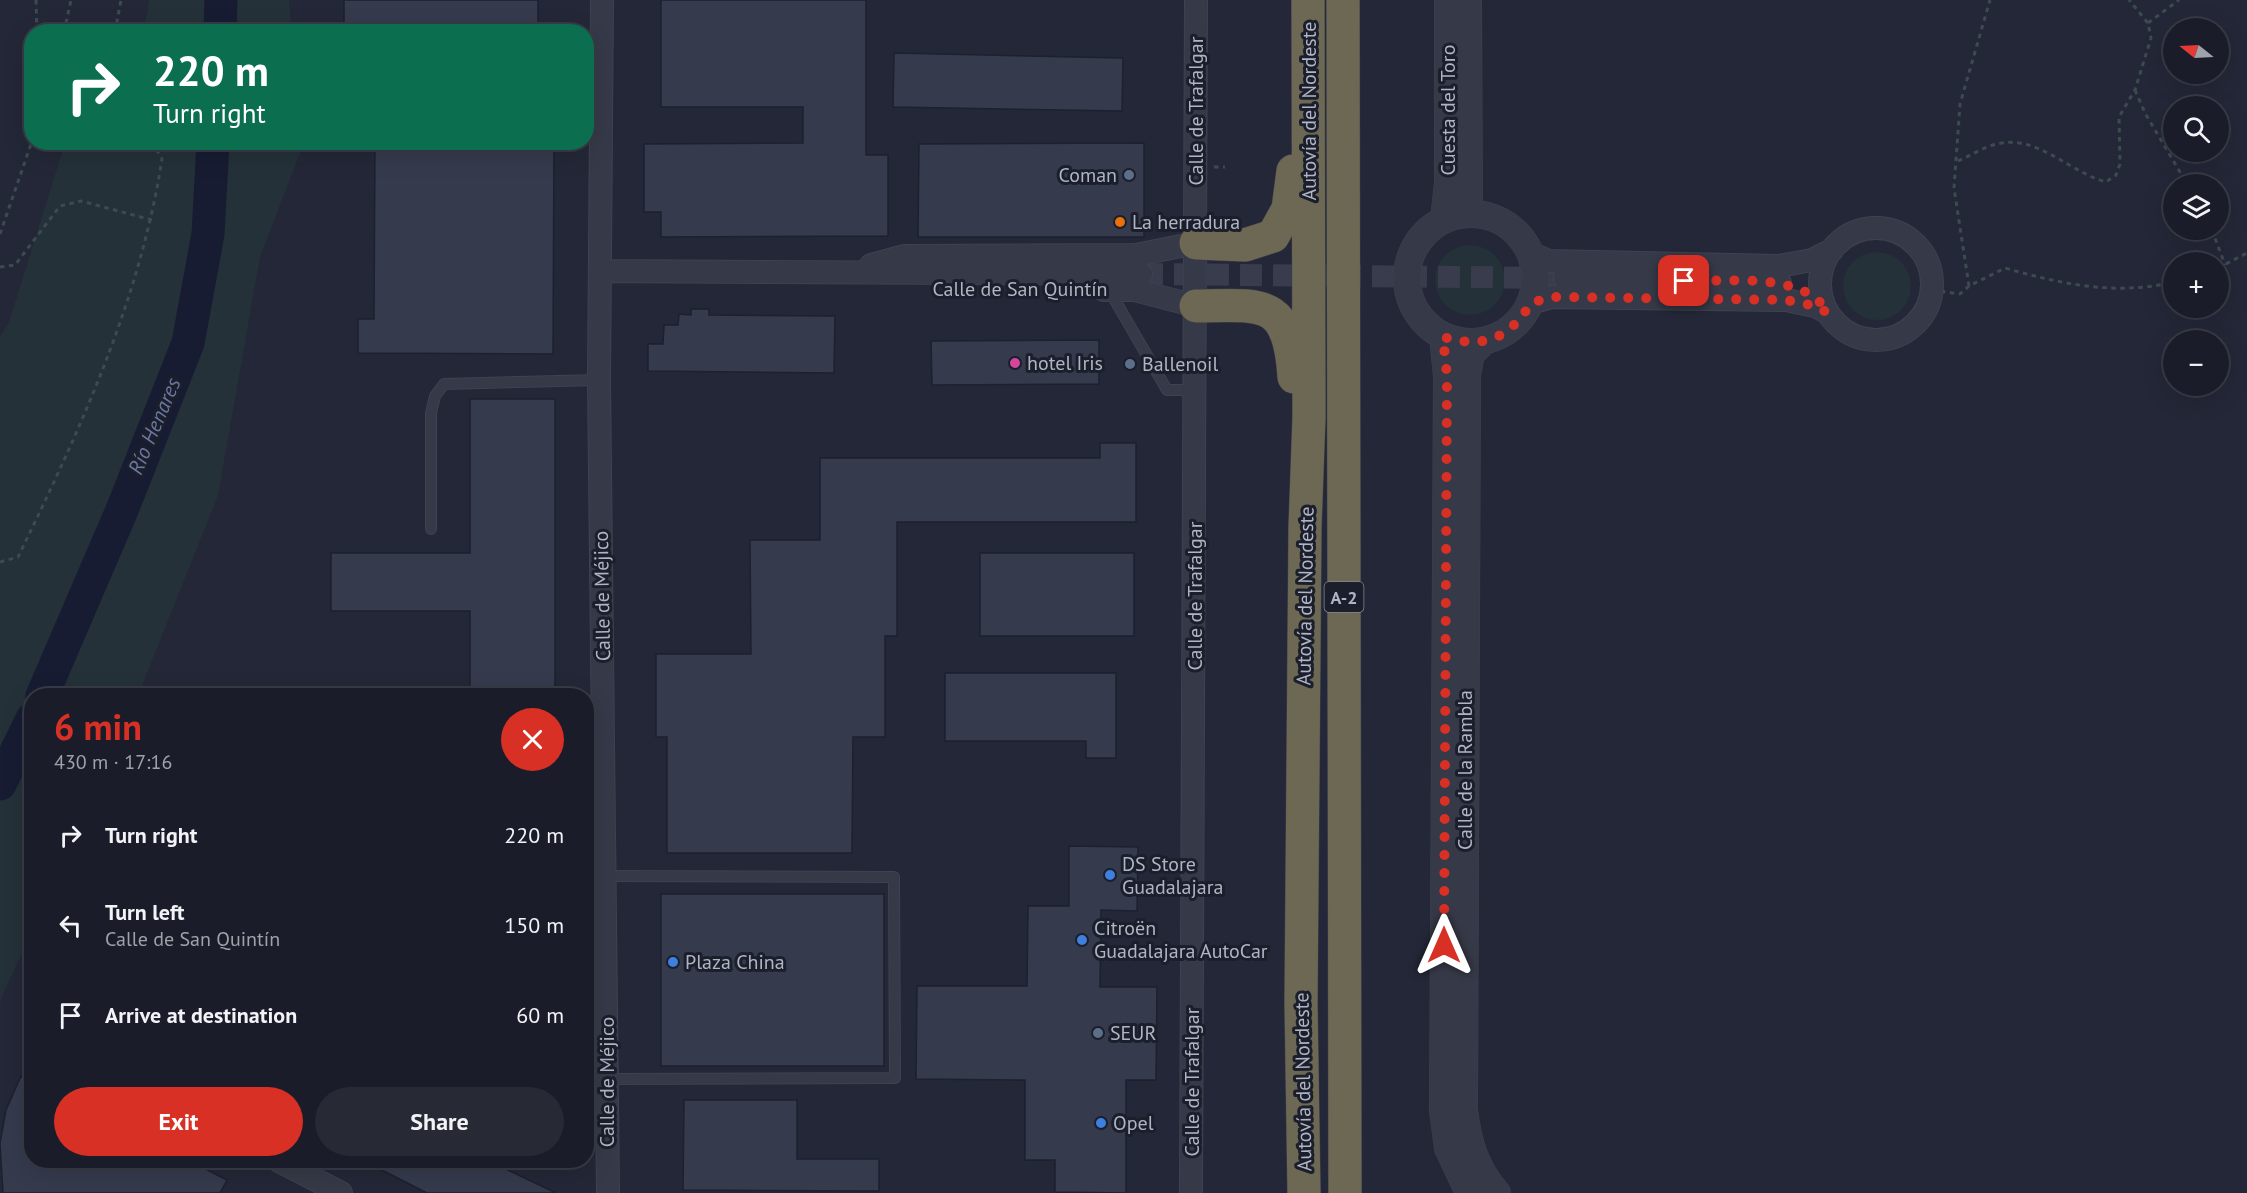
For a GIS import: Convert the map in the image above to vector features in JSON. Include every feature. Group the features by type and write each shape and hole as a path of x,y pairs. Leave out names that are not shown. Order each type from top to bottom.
{"highway":[{"path":"1196,243 1245,245 1260,242 1273,236 1288,209 1294,158 1294,0"},
{"name":"Autovía del Nordeste","path":"1304,1193 1301,1003 1305,527 1310,417 1308,0"},
{"name":"Autovía del Nordeste","path":"1343,0 1345,1193"},
{"path":"1196,306 1253,305 1266,308 1282,323 1293,363 1305,527"}],"street":[{"name":"Calle de Méjico","path":"602,0 599,380 608,1193"},
{"name":"Calle de Trafalgar","path":"1191,1193 1196,0"},
{"name":"Cuesta del Toro","path":"1449,0 1449,183 1457,216"},
{"path":"1457,216 1468,0"},
{"path":"1457,216 1495,218 1516,232 1530,253 1536,278 1531,303 1520,321 1503,335 1483,342 1462,343 1443,337 1425,325 1413,308 1407,288 1407,267 1414,247 1427,231 1457,216"},
{"path":"1565,278 1780,283 1802,288 1825,307 1840,327 1855,336 1872,340 1890,339 1906,332 1919,320 1929,305 1932,290 1930,270 1923,254 1912,240 1896,232 1879,228 1861,230 1845,238 1811,274 1780,283"},
{"name":"Calle de San Quintín","path":"844,273 904,256 1136,255 1196,243"},
{"path":"1530,253 1549,261 1779,266 1828,258"},
{"path":"1825,307 1828,258"},
{"name":"Calle de San Quintín","path":"601,271 1141,274"},
{"name":"Calle de San Quintín","path":"844,273 903,288 1134,290 1196,306"},
{"path":"1531,303 1552,297 1786,300 1825,307"},
{"path":"1443,337 1447,376 1443,1111 1448,1148 1469,1193"},
{"name":"Calle de la Rambla","path":"1483,342 1471,354 1467,375 1464,1110 1468,1142 1483,1177 1497,1193"},
{"path":"293,1168 342,1193"}],"lane":[{"path":"1108,290 1167,390 1196,390"},
{"path":"431,529 431,413 435,396 444,384 599,380"},
{"path":"606,876 894,877 895,1078 606,1079"}],"path":[{"path":"36,0 37,24"},
{"path":"66,24 71,0"},
{"path":"116,24 121,0"},
{"path":"1969,286 1954,188 1958,161 1960,104 1990,0"},
{"path":"1958,161 1996,144 2016,142 2034,146 2095,179 2106,182 2116,175 2120,164 2119,117 2135,90 2151,38 2148,23 2129,0"},
{"path":"2148,23 2179,0"},
{"path":"2135,90 2145,113 2181,174"},
{"path":"0,234 29,150"},
{"path":"0,562 18,557 45,503 110,356 152,220 162,159 157,150"},
{"path":"0,267 15,265 60,206 81,201 152,220"},
{"path":"2229,263 2247,253"},
{"path":"1932,290 1960,294 1969,286 2005,268 2063,284 2118,290 2163,284"}],"shaded area":[{"path":"149,0 289,0 291,24 145,24"},
{"path":"63,150 301,150 260,257 218,496 141,688 24,688 24,949 0,1001 0,337 9,322"},
{"path":"1470,245 1483,248 1495,255 1502,267 1505,280 1502,293 1495,305 1483,312 1470,315 1457,312 1445,305 1438,293 1435,280 1438,267 1445,255 1457,248"},
{"path":"1870,252 1884,252 1896,257 1906,267 1911,286 1906,305 1896,315 1884,320 1870,320 1858,315 1848,305 1843,293 1843,279 1848,267 1858,257"}],"building":[{"path":"344,0 538,0 538,24 344,24"},
{"path":"661,0 866,0 866,155 888,155 888,236 661,237 661,212 644,212 644,144 803,143 803,107 661,107"},
{"path":"894,53 1123,58 1122,111 893,107"},
{"path":"1144,143 1144,237 918,237 919,144"},
{"path":"375,150 554,150 553,354 358,353 358,319 374,319"},
{"path":"691,309 709,309 709,315 835,316 834,373 648,371 648,344 663,344 664,325 678,325 679,314 691,315"},
{"name":"hotel Iris","path":"1099,340 1099,384 932,385 931,341"},
{"path":"470,399 555,399 555,688 470,688 470,611 331,611 331,553 470,553"},
{"path":"1100,443 1136,443 1136,522 897,522 897,636 885,636 885,737 853,737 852,853 667,853 667,737 656,737 656,654 751,654 750,540 820,540 820,458 1100,458"},
{"path":"980,553 1134,553 1134,636 980,636"},
{"path":"945,673 1116,673 1116,758 1086,758 1086,741 945,741"},
{"path":"1069,846 1138,847 1137,911 1101,910 1100,987 1157,987 1156,1080 1126,1080 1126,1193 1055,1192 1055,1160 1025,1160 1025,1080 916,1079 917,986 1027,986 1028,906 1069,906"},
{"path":"661,894 884,894 884,1066 661,1066"},
{"path":"21,1076 24,1077 24,1168 204,1168 227,1180 220,1193 3,1193 0,1143 6,1110"},
{"path":"684,1100 797,1100 797,1159 879,1159 879,1191 683,1190"},
{"path":"378,1168 504,1168 556,1193 427,1193"}],"waterway":[{"name":"Río Henares","path":"220,24 221,0"},
{"name":"Río Henares","path":"45,688 122,510 188,343 208,234 213,150"},
{"name":"Río Henares","path":"0,784 24,735"}],"tunnel":[{"path":"1141,274 1565,278"}],"place":[{"name":"Coman","path":"1129,175"},
{"name":"La herradura","path":"1120,222"},
{"name":"hotel Iris","path":"1015,363"},
{"name":"Ballenoil","path":"1130,364"},
{"name":"DS Store Guadalajara","path":"1110,875"},
{"name":"Citroën Guadalajara AutoCar","path":"1082,940"},
{"name":"Plaza China","path":"673,962"},
{"name":"SEUR","path":"1098,1033"},
{"name":"Opel","path":"1101,1123"}],"route":[{"path":"1444,945 1447,376 1443,337 1462,343 1483,342 1503,335 1520,321 1531,303 1552,297 1786,300 1815,306 1828,313 1822,302 1810,292 1780,283 1684,281"}]}
